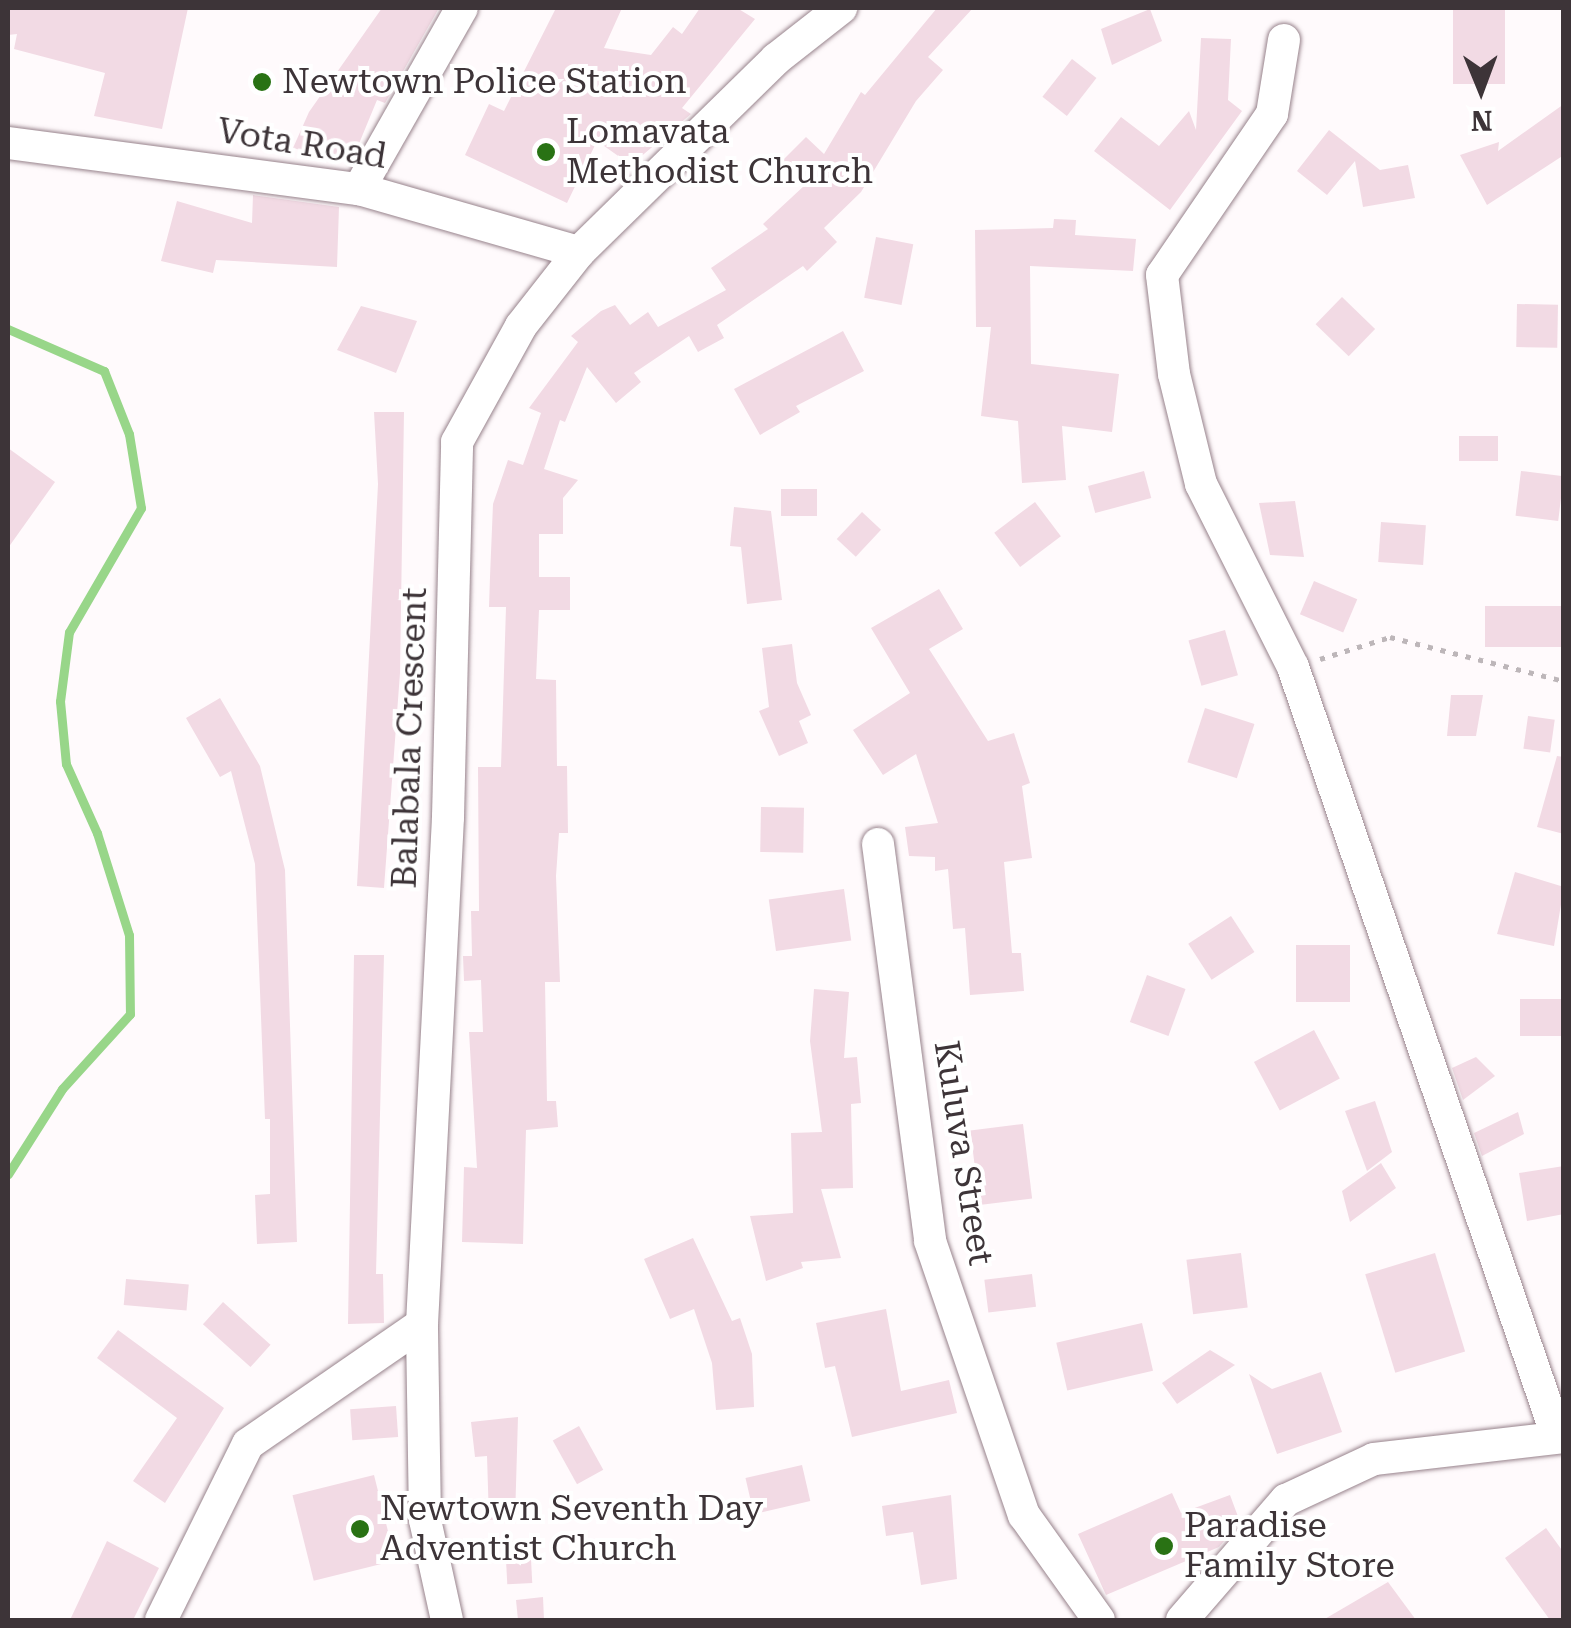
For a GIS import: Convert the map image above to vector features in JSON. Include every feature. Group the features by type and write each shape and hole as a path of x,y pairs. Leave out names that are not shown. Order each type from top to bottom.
{"street":[{"path":"359,189 462,8"},
{"name":"Balabala Crescent","path":"447,1620 426,1520 422,1324 453,687 457,442 521,326 579,252 776,59 841,8"},
{"path":"1182,1620 1286,1500 1374,1459 1560,1437 1293,668 1201,484 1174,374 1162,275 1272,114 1284,40"},
{"name":"Vota Road","path":"8,143 359,189 579,252"},
{"name":"Kuluva Street","path":"878,844 930,1241 1024,1515 1099,1620"},
{"path":"161,1620 248,1444 422,1324"}],"path":[{"path":"1293,668 1390,637 1564,681"}],"building":[{"path":"8,8 188,8 162,129 94,116 105,73 14,49 17,34 8,35"},
{"path":"382,8 439,8 385,103 377,100 351,163 293,148 309,112"},
{"path":"556,8 622,8 604,48 651,55 673,27 682,34 700,8 737,8 755,19 682,108 691,114 631,165 597,141 567,203 465,155 489,104 504,111"},
{"path":"937,8 973,8 928,57 943,70 916,101 861,192 824,228 837,242 807,271 803,266 717,325 724,338 698,352 689,336 634,373 641,382 616,403 587,367 565,422 560,420 544,469 578,480 563,498 563,534 539,534 539,577 570,577 570,610 539,610 536,679 556,680 557,766 567,766 568,833 559,833 556,876 560,982 545,982 547,1101 556,1101 558,1127 526,1130 523,1244 462,1242 464,1167 477,1168 469,1032 483,1032 481,980 464,981 463,956 472,956 471,911 479,911 478,767 501,767 506,607 489,607 493,504 508,460 523,465 541,413 529,408 578,342 571,336 601,311 615,305 630,325 648,312 658,327 726,290 711,268 768,229 763,224 805,185 781,162 806,137 824,154 861,92 865,95"},
{"path":"1453,8 1505,8 1505,84 1453,84"},
{"path":"1150,9 1162,41 1112,65 1101,29"},
{"path":"1201,38 1231,39 1228,100 1242,111 1170,210 1094,151 1121,117 1159,146 1189,111 1196,130"},
{"path":"1072,59 1096,78 1067,116 1042,97"},
{"path":"1564,104 1564,155 1487,205 1460,155 1499,142 1498,151"},
{"path":"1329,130 1380,170 1408,165 1415,198 1363,207 1355,161 1327,195 1297,171"},
{"path":"253,195 339,207 337,267 216,260 213,273 161,261 177,201 252,223"},
{"path":"1054,219 1076,220 1075,235 1136,239 1133,271 1030,266 1031,364 1119,374 1112,432 1062,426 1066,480 1022,483 1018,421 981,416 991,327 976,327 975,230 1053,228"},
{"path":"876,237 913,244 901,305 864,298"},
{"path":"1342,297 1375,329 1349,356 1316,324"},
{"path":"1517,304 1558,305 1557,348 1516,347"},
{"path":"361,306 417,321 396,373 337,350"},
{"path":"843,331 864,371 796,406 800,412 760,435 734,389"},
{"path":"374,412 404,412 400,673 384,888 357,886 378,484"},
{"path":"1459,436 1498,436 1498,461 1459,461"},
{"path":"8,448 55,482 8,548"},
{"path":"1144,471 1151,498 1095,513 1088,486"},
{"path":"1521,471 1564,476 1558,521 1516,516"},
{"path":"781,489 817,489 817,516 781,516"},
{"path":"1295,501 1304,557 1270,555 1259,503"},
{"path":"1035,502 1061,536 1020,567 994,533"},
{"path":"734,507 771,511 782,600 747,604 741,547 730,546"},
{"path":"862,512 881,530 856,557 837,539"},
{"path":"1381,522 1426,525 1423,565 1378,562"},
{"path":"1314,581 1357,599 1343,633 1300,614"},
{"path":"939,589 963,629 929,649 988,741 1014,733 1030,783 1022,786 1032,858 1004,862 1012,953 1021,953 1024,991 970,995 965,928 953,929 948,869 935,871 935,857 909,856 905,827 938,823 916,754 883,775 853,730 910,693 871,628"},
{"path":"1485,606 1564,606 1564,647 1485,647"},
{"path":"1225,630 1238,675 1201,686 1188,640"},
{"path":"792,644 797,683 811,715 799,721 808,743 779,756 759,711 769,707 762,648"},
{"path":"1451,695 1483,695 1476,736 1447,736"},
{"path":"220,698 260,766 285,870 297,1242 257,1244 255,1195 270,1194 270,1119 265,1119 255,864 231,771 220,777 186,718"},
{"path":"1205,708 1254,724 1237,778 1187,762"},
{"path":"1528,716 1555,720 1550,752 1523,749"},
{"path":"1557,756 1564,757 1564,834 1537,827"},
{"path":"761,807 804,808 803,853 760,852"},
{"path":"1515,872 1564,887 1554,946 1497,934"},
{"path":"844,889 851,940 776,951 769,900"},
{"path":"1231,916 1254,952 1212,980 1188,944"},
{"path":"1296,945 1350,945 1350,1002 1296,1002"},
{"path":"354,955 384,955 376,1274 383,1274 384,1323 348,1324"},
{"path":"1147,975 1186,989 1168,1036 1130,1022"},
{"path":"814,989 849,992 844,1058 857,1057 861,1103 851,1104 853,1188 821,1189 841,1258 801,1262 803,1268 766,1281 750,1216 793,1213 791,1133 822,1132 810,1041"},
{"path":"1520,999 1564,999 1564,1036 1520,1036"},
{"path":"1314,1030 1340,1079 1280,1110 1254,1062"},
{"path":"1476,1057 1495,1076 1463,1100 1452,1068"},
{"path":"1375,1101 1392,1152 1367,1171 1345,1111"},
{"path":"1518,1112 1524,1134 1482,1156 1474,1133"},
{"path":"1023,1124 1032,1198 980,1205 970,1130"},
{"path":"1381,1163 1396,1188 1350,1222 1342,1191"},
{"path":"1564,1166 1564,1214 1527,1221 1519,1173"},
{"path":"693,1238 732,1321 740,1318 752,1354 754,1407 716,1410 712,1363 694,1309 670,1319 644,1259"},
{"path":"1241,1253 1248,1308 1193,1314 1186,1260"},
{"path":"1435,1253 1465,1351 1395,1373 1365,1274"},
{"path":"1032,1274 1036,1307 988,1313 984,1280"},
{"path":"126,1279 189,1284 186,1310 124,1305"},
{"path":"223,1302 271,1345 250,1367 203,1324"},
{"path":"886,1309 901,1391 949,1380 957,1413 852,1437 835,1366 825,1368 816,1323"},
{"path":"1142,1323 1153,1371 1067,1391 1056,1343"},
{"path":"118,1330 224,1408 165,1503 133,1481 177,1418 97,1358"},
{"path":"1210,1350 1235,1365 1177,1404 1162,1383"},
{"path":"1321,1372 1342,1432 1277,1454 1249,1374 1272,1389"},
{"path":"396,1406 398,1437 352,1440 350,1409"},
{"path":"518,1417 515,1519 489,1520 487,1456 475,1457 471,1422"},
{"path":"579,1426 603,1470 577,1484 553,1441"},
{"path":"802,1465 810,1501 754,1514 745,1478"},
{"path":"374,1475 395,1560 314,1581 292,1495"},
{"path":"1172,1493 1181,1513 1230,1495 1240,1522 1219,1547 1106,1595 1078,1534"},
{"path":"951,1495 957,1579 921,1585 913,1532 886,1536 882,1506"},
{"path":"1546,1528 1564,1553 1564,1620 1550,1620 1505,1558"},
{"path":"530,1540 532,1583 507,1584 505,1541"},
{"path":"107,1541 159,1568 133,1620 70,1620"},
{"path":"1388,1582 1416,1620 1323,1620"},
{"path":"543,1597 544,1620 518,1620 516,1600"}],"waterway":[{"path":"8,329 104,371 129,434 141,508 69,632 60,701 66,764 97,833 129,935 130,1014 62,1089 8,1174"}],"place":[{"name":"Newtown Police Station","path":"262,82"},
{"name":"Lomavata Methodist Church","path":"546,152"},
{"name":"Newtown Seventh Day Adventist Church","path":"360,1529"},
{"name":"Paradise Family Store","path":"1164,1546"}]}
